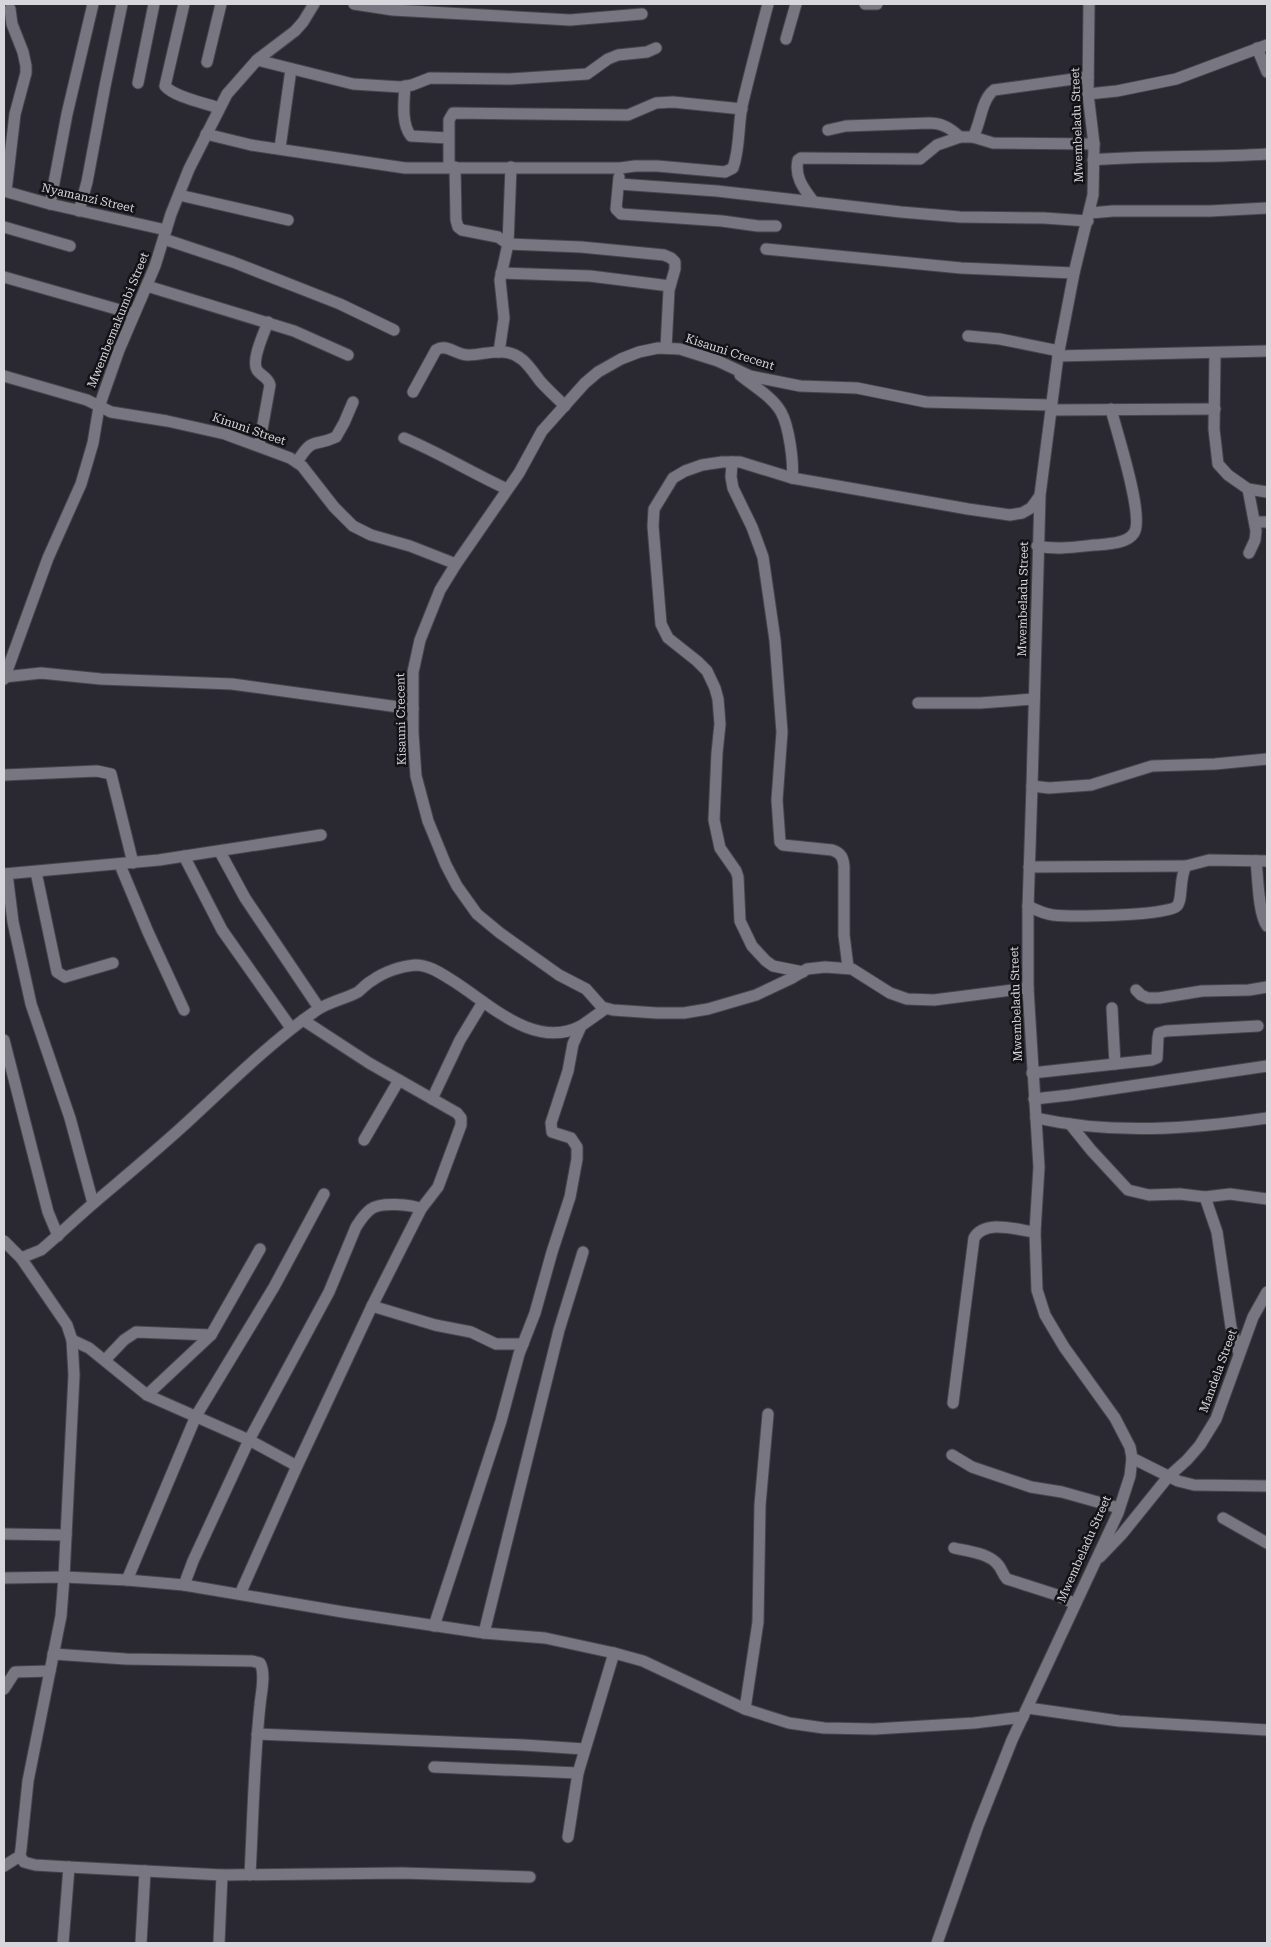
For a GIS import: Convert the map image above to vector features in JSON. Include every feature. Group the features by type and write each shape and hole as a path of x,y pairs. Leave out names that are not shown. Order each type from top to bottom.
{"street":[{"path":"50,204 67,114 93,4"},
{"path":"79,210 87,182 104,86 122,4"},
{"path":"138,84 154,4"},
{"path":"184,4 165,86 168,90 219,108"},
{"path":"207,62 221,4"},
{"name":"Mwembemakumbi Street","path":"4,678 48,558 81,484 93,442 99,407 114,362 148,286 178,195 189,169 219,108 239,78 257,60 295,31 311,11 314,4"},
{"path":"354,4 393,10 460,9 570,20 642,14"},
{"path":"206,134 251,144 380,166 405,168 620,168 650,166 725,172 731,170 735,163 742,109 768,4"},
{"path":"786,39 796,4"},
{"path":"865,4 877,4"},
{"name":"Mwembeladu Street","path":"937,1943 978,1826 1025,1713 1119,1508 1130,1476 1132,1458 1130,1447 1115,1418 1064,1347 1045,1315 1037,1290 1035,1232 1039,1167 1028,988 1028,906 1037,546 1040,495 1059,353 1074,273 1093,195 1094,144 1088,94 1088,4"},
{"path":"5,191 15,114 26,66 9,9"},
{"path":"1088,94 1117,91 1176,79 1262,47 1267,72"},
{"path":"257,60 353,84 405,86 430,78 510,79 587,74 608,59 618,55 647,52 656,48"},
{"path":"280,148 291,69"},
{"path":"973,137 980,123 986,99 994,90 1088,77"},
{"path":"405,86 405,122 411,136 448,138"},
{"path":"666,348 670,286 675,269 671,258 664,255 581,247 508,244 498,237 462,230 458,227 448,138 449,120 453,112 628,115 656,103 673,102 742,109"},
{"path":"828,130 846,126 929,122 939,123 960,137"},
{"path":"813,201 800,183 797,175 796,167 798,160 801,158 920,159 937,145 960,137 973,137 993,143 1094,144"},
{"path":"1093,160 1128,157 1219,157 1267,154"},
{"path":"499,352 504,318 500,280 508,244 511,167"},
{"path":"620,168 616,209 621,214 776,226"},
{"path":"618,184 717,191 960,217 1089,217 1113,211 1210,212 1267,208"},
{"name":"Nyamanzi Street","path":"5,191 165,234 340,304 394,330"},
{"path":"178,195 288,220"},
{"path":"4,227 70,246"},
{"path":"766,249 961,268 1074,273"},
{"path":"501,273 590,276 670,286"},
{"path":"4,277 134,314"},
{"path":"148,286 294,331 348,356"},
{"path":"259,446 270,385 269,380 257,370 255,362 268,322"},
{"path":"968,336 1000,339 1059,353 1267,351"},
{"path":"413,392 436,350 439,348 443,347 468,355 499,352 515,355 524,360 540,381 565,406"},
{"name":"Kisauni Crecent","path":"605,1008 597,1003 586,989 559,975 500,933 477,914 465,899 446,865 422,803 414,766 413,672 418,646 440,590 519,473 542,431 585,383 609,365 639,352 666,348 690,351 750,376 800,386 857,388 926,402 1111,409 1215,408"},
{"path":"1215,353 1215,450 1218,464 1228,475 1248,489 1267,492"},
{"path":"734,369 781,412 794,464 792,478"},
{"path":"4,388 9,377"},
{"name":"Kinuni Street","path":"9,377 87,400 112,412 208,429 259,446 302,466 334,507 353,526 371,535 410,546 456,564"},
{"path":"296,462 305,448 311,443 336,437 353,402"},
{"path":"1037,546 1050,549 1112,543 1128,539 1134,533 1136,516 1128,465 1111,409"},
{"path":"404,438 444,456 507,490"},
{"path":"732,462 730,477 733,488 752,527 763,557 775,640 782,732 777,800 780,842 783,845 832,850 839,852 841,855 844,866 844,935 848,967"},
{"path":"803,972 778,968 766,961 752,946 740,921 738,877 720,848 714,820 720,724 718,699 706,671 697,661 668,638 662,624 653,548 654,509 673,478 702,465 732,462 754,466 792,478 1010,515 1022,513 1031,508 1040,495"},
{"path":"1248,489 1255,522 1255,540 1249,553"},
{"path":"1255,522 1267,522"},
{"path":"4,678 41,673 101,680 224,684 413,709"},
{"path":"918,703 980,703 1034,699"},
{"path":"1032,786 1049,788 1085,786 1152,766 1267,759"},
{"path":"4,775 97,771 111,774 133,862"},
{"path":"93,1203 70,1118 32,1004 13,922 6,874 120,865 220,852 321,835"},
{"path":"220,852 245,898 319,1008"},
{"path":"184,856 222,930 291,1028"},
{"path":"1030,867 1186,866 1209,860 1262,861 1262,909 1267,926"},
{"path":"120,865 184,1010"},
{"path":"1028,906 1050,915 1071,917 1143,913 1173,909 1179,903 1181,877 1186,866"},
{"path":"36,872 57,972 65,977 113,963"},
{"path":"21,1258 41,1250 58,1236 93,1203 194,1117 254,1059 291,1028 319,1008 358,992 382,974 401,968 417,965 434,969 468,989 483,1002 517,1024 537,1030 568,1031 581,1026 605,1008 676,1014 708,1009 756,995 811,968 848,967 858,971 890,993 907,999 934,1000 1028,988"},
{"path":"1136,990 1148,998 1160,998 1202,990 1249,990 1267,987"},
{"path":"432,1099 460,1040 483,1002"},
{"path":"1112,1008 1115,1064"},
{"path":"240,1594 297,1466 372,1306 421,1209 438,1187 461,1125 461,1118 457,1113 399,1080 303,1020"},
{"path":"434,1626 501,1421 523,1344 535,1313 570,1197 577,1147 571,1138 554,1134 550,1126 568,1071 573,1044 581,1026"},
{"path":"1032,1073 1152,1060 1157,1058 1159,1034 1166,1031 1258,1026"},
{"path":"4,1040 45,1203 58,1236"},
{"path":"1034,1099 1267,1066"},
{"path":"364,1140 399,1080"},
{"path":"1036,1118 1103,1128 1149,1130 1267,1118"},
{"path":"1070,1124 1128,1190 1149,1195 1180,1194 1205,1197 1230,1194 1267,1200"},
{"path":"127,1580 196,1416 274,1287 324,1194"},
{"path":"1205,1197 1217,1232 1231,1326 1238,1353"},
{"path":"184,1585 193,1561 249,1440 329,1292 356,1227 371,1208 378,1206 407,1205 421,1209"},
{"path":"953,1403 974,1238 978,1232 989,1227 1035,1232"},
{"path":"4,1241 21,1258 67,1325 72,1340 74,1375 64,1577 60,1616 28,1782 20,1856 24,1862 35,1865 222,1875 402,1873 530,1877"},
{"path":"147,1395 211,1335 260,1248"},
{"path":"484,1633 559,1330 583,1252"},
{"name":"Mandela Street","path":"1096,1560 1122,1534 1168,1477 1200,1445 1216,1419 1238,1353 1253,1317 1267,1292"},
{"path":"372,1306 435,1325 472,1332 496,1344 523,1344"},
{"path":"105,1360 124,1340 136,1332 211,1335"},
{"path":"72,1340 89,1348 147,1395 249,1440 297,1466"},
{"path":"745,1709 758,1622 760,1505 768,1414"},
{"path":"952,1455 972,1467 1031,1486 1062,1492 1119,1508"},
{"path":"1132,1458 1168,1477 1194,1485 1267,1486"},
{"path":"1223,1518 1267,1543"},
{"path":"4,1534 66,1534"},
{"path":"954,1548 981,1555 993,1561 999,1566 1002,1574 1007,1579 1057,1595 1075,1604"},
{"path":"4,1578 64,1577 184,1585 434,1626 484,1633 546,1638 614,1653 643,1662 745,1709 789,1723 824,1728 874,1729 974,1723 1025,1713 1267,1730"},
{"path":"568,1837 578,1773 614,1653"},
{"path":"53,1654 126,1659 252,1661 260,1663 262,1666 262,1677 257,1734 250,1875"},
{"path":"4,1689 15,1672 50,1672"},
{"path":"257,1734 524,1745 584,1750"},
{"path":"434,1767 578,1773"},
{"path":"4,1866 20,1856"},
{"path":"63,1943 68,1867"},
{"path":"141,1943 145,1871"},
{"path":"219,1943 222,1875"}]}
